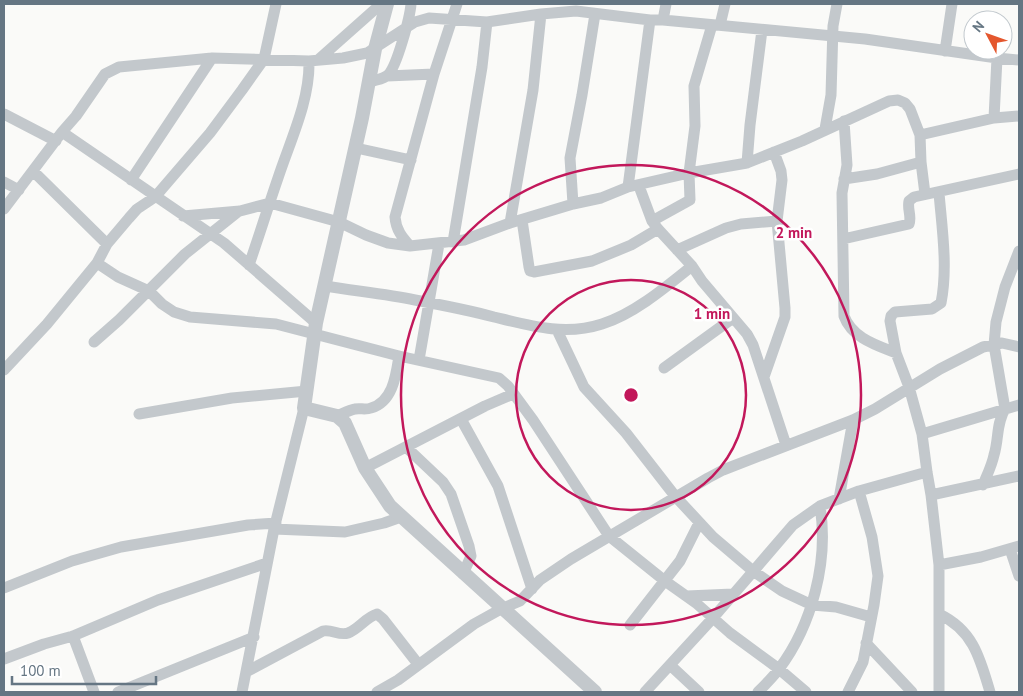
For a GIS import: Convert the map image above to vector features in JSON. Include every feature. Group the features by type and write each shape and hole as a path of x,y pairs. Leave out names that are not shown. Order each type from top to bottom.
{"street":[{"path":"4,370 47,324 96,263 107,244 137,209 155,197 210,133 264,59 276,4"},
{"path":"249,265 314,60 381,4"},
{"path":"242,692 248,671 275,526 304,408 316,328 370,82 375,49 387,4"},
{"path":"387,76 392,68 406,27 411,4"},
{"path":"410,246 400,236 395,217 434,74 457,4"},
{"path":"664,20 666,4"},
{"path":"522,220 529,267 530,271 534,272 592,261 631,245 690,200 690,173 695,126 694,86 725,4"},
{"path":"825,129 831,95 833,37 837,4"},
{"path":"945,51 952,4"},
{"path":"4,210 76,116 105,74 111,70 128,66 212,58 314,60 343,58 367,53 406,27 429,18 487,22 576,7 594,14 866,39 963,53"},
{"path":"510,223 533,90 541,14"},
{"path":"573,204 570,158 594,14"},
{"path":"650,20 634,186 655,225 692,266 747,334 764,377 786,446"},
{"path":"453,242 487,22"},
{"path":"747,162 762,30"},
{"path":"130,180 212,58"},
{"path":"994,118 997,60"},
{"path":"370,82 387,76 434,74"},
{"path":"183,216 240,211 270,203 339,222 388,243 410,246 453,242 477,236 510,223 573,204 608,196 634,186 747,162 802,141 825,129 889,102 898,100 905,103 910,109 920,135 921,162 926,194"},
{"path":"4,114 59,136 130,180 224,243 316,328"},
{"path":"920,135 994,118 1019,116"},
{"path":"844,121 847,165 842,192 844,316 848,326 854,333 896,352"},
{"path":"356,148 411,160"},
{"path":"764,377 784,318 785,308 777,221 782,180 781,171 774,152"},
{"path":"844,179 877,174 921,162"},
{"path":"33,171 107,244"},
{"path":"843,239 909,224 909,201 914,197 1019,174"},
{"path":"4,182 18,190"},
{"path":"939,193 945,255 941,303 932,308 895,312 891,316 890,322 896,352 909,387 922,434 926,472 932,495 939,565 939,692"},
{"path":"94,342 149,291 168,270 209,234 240,211"},
{"path":"677,250 726,228 741,224 777,221"},
{"path":"419,360 439,244"},
{"path":"983,484 994,455 1000,416 1005,409 994,345 998,314 1019,251"},
{"path":"96,263 149,291 162,304 174,312 190,317 316,328 399,356 498,378 508,386 533,420 609,536 806,692"},
{"path":"325,286 416,300 557,330 601,324 630,311 670,284 692,266"},
{"path":"664,368 733,318"},
{"path":"557,330 584,387 626,433 675,496 699,523 753,571 782,591 812,605 836,607 871,617"},
{"path":"377,692 398,680 474,624 520,601 550,573 675,496 724,470 853,420 977,350 1002,343 1019,347"},
{"path":"337,416 355,409 369,409 377,406 391,390 395,380 399,356"},
{"path":"139,414 232,398 307,391"},
{"path":"365,468 485,406 513,394"},
{"path":"922,434 1019,405"},
{"path":"304,408 337,416 345,423 365,468 390,506 400,517 594,692"},
{"path":"461,419 498,486 532,589"},
{"path":"839,499 853,420"},
{"path":"406,447 443,482 451,494 469,546 469,562 463,574"},
{"path":"645,692 794,525 820,506 859,491 926,472"},
{"path":"932,495 1019,476"},
{"path":"848,692 862,662 877,590 878,576 872,537 859,491"},
{"path":"384,523 390,506"},
{"path":"758,692 779,669 812,605 823,549 824,534 820,506"},
{"path":"4,588 72,561 121,547 248,525 345,532 384,523 400,517"},
{"path":"630,625 680,561 699,523"},
{"path":"939,565 981,557 1015,547 1019,576"},
{"path":"4,659 44,644 73,636 158,600 267,563"},
{"path":"687,596 733,594"},
{"path":"248,671 323,631 347,633 376,614 383,619 418,664"},
{"path":"939,614 954,622 966,633 982,666 990,692"},
{"path":"73,636 94,692"},
{"path":"118,692 254,636"},
{"path":"866,643 912,692"},
{"path":"670,665 699,692"}]}
